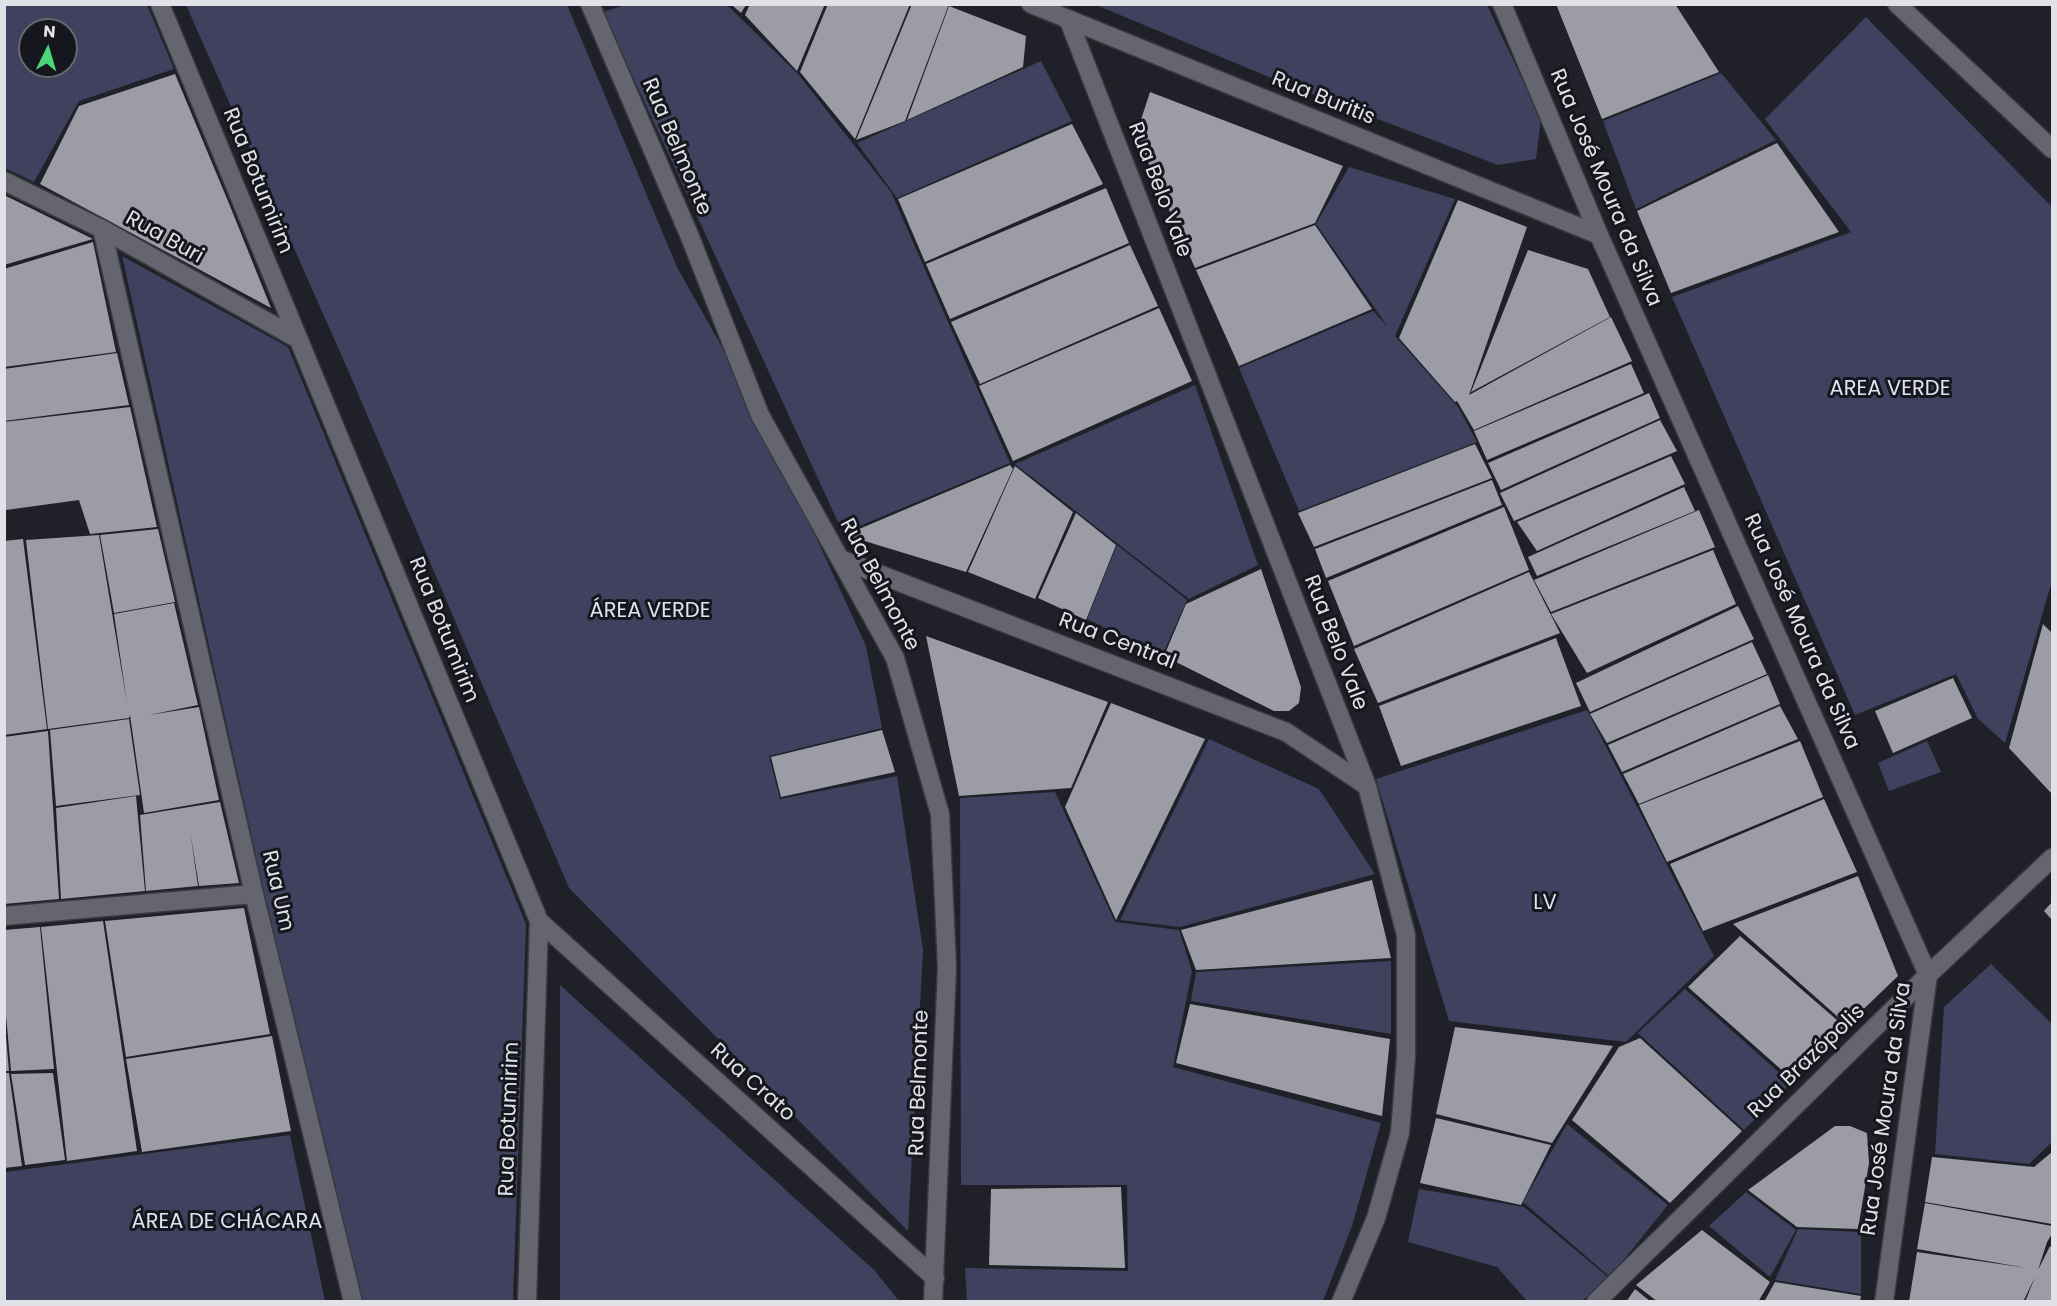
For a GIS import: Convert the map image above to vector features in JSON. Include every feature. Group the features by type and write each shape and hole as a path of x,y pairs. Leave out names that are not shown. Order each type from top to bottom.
{"street":[{"name":"Rua Botumirim","path":"160,4 539,921 527,1302"},
{"name":"Rua Belmonte","path":"591,4 690,237 760,415 896,658 940,814 947,967 933,1302"},
{"name":"Rua Buritis","path":"1031,4 1599,235"},
{"name":"Rua José Moura da Silva","path":"1502,4 1599,235 1928,975 1884,1302"},
{"path":"1897,4 2052,149"},
{"name":"Rua Belo Vale","path":"1069,21 1367,786 1406,935 1406,1056 1400,1133 1376,1218 1341,1302"},
{"name":"Rua Buri","path":"4,181 102,229 298,339"},
{"name":"Rua Um","path":"102,229 254,894 353,1302"},
{"name":"Rua Central","path":"840,559 1286,732 1367,786"},
{"name":"Rua Brazópolis","path":"1596,1302 1928,975 2052,858"},
{"path":"4,916 254,894"},
{"name":"Rua Crato","path":"539,921 935,1278"}],"green space":[{"path":"4,5 147,5 174,69 79,101 34,182 5,168"},
{"name":"ÁREA VERDE","path":"186,5 567,5 677,267 760,415 866,646 882,728 769,756 780,799 897,776 923,950 908,1231 569,888 348,370"},
{"path":"625,5 727,5 798,74 891,192 1010,463 843,533 603,12"},
{"path":"1096,5 1487,5 1541,119 1536,159 1498,165 1281,82"},
{"name":"AREA VERDE","path":"1866,17 2052,207 2052,581 2005,743 1978,719 1956,674 1855,715 1672,297 1851,232 1765,119"},
{"path":"1041,61 1072,121 897,198 857,143"},
{"path":"1721,73 1776,140 1636,209 1603,121"},
{"path":"1349,167 1455,199 1395,336 1458,407 1477,442 1299,511 1239,368 1373,311 1388,327 1316,224"},
{"path":"122,256 288,347 526,924 513,1301 348,1301 274,937"},
{"path":"1195,385 1258,565 1189,599 1015,464"},
{"path":"1117,545 1187,600 1162,656 1087,619"},
{"name":"LV","path":"1587,710 1714,956 1626,1042 1449,1021 1376,779"},
{"path":"1209,739 1319,789 1375,874 1180,927 1120,920"},
{"path":"1927,741 1941,772 1889,791 1878,763"},
{"path":"1055,792 1115,922 1179,930 1192,971 1173,1067 1381,1123 1352,1226 1323,1301 967,1301 965,1268 1128,1271 1127,1185 961,1185 960,798"},
{"path":"1391,961 1391,1034 1191,1001 1196,972"},
{"path":"1991,964 2052,1024 2052,1142 2029,1164 1935,1154 1944,1007"},
{"path":"560,985 875,1271 899,1301 560,1301"},
{"path":"1685,989 1791,1083 1744,1130 1638,1033"},
{"path":"1567,1124 1668,1205 1610,1277 1523,1202"},
{"name":"ÁREA DE CHÁCARA","path":"290,1135 325,1301 5,1301 5,1172"},
{"path":"1419,1189 1524,1207 1609,1278 1582,1301 1527,1301 1497,1267 1408,1242"},
{"path":"1746,1192 1796,1230 1770,1277 1709,1226"},
{"path":"1798,1229 1861,1232 1861,1294 1775,1280"}],"building":[{"path":"750,4 825,4 797,71 745,15"},
{"path":"828,4 910,4 855,139 800,72"},
{"path":"912,4 949,4 905,121 856,140"},
{"path":"1556,4 1675,4 1719,72 1602,119"},
{"path":"732,5 746,5 741,13"},
{"path":"949,6 1026,36 1023,67 907,120"},
{"path":"175,74 271,308 40,184 79,106"},
{"path":"1150,92 1343,166 1315,223 1195,268 1136,135"},
{"path":"1072,124 1103,184 925,262 898,199"},
{"path":"1777,143 1839,232 1671,293 1637,211"},
{"path":"1106,188 1129,243 950,319 926,264"},
{"path":"4,195 93,239 4,265"},
{"path":"1458,200 1527,227 1469,395 1611,317 1632,361 1474,430 1457,401 1455,402 1399,338"},
{"path":"1315,225 1372,309 1239,366 1196,270"},
{"path":"93,242 116,352 4,367 4,269"},
{"path":"1130,245 1158,306 980,384 951,322"},
{"path":"1528,250 1588,269 1610,317 1471,392"},
{"path":"1159,308 1192,381 1013,461 979,386"},
{"path":"117,353 129,405 4,421 4,369"},
{"path":"1631,364 1644,393 1487,460 1474,431"},
{"path":"1649,393 1660,418 1501,490 1488,463"},
{"path":"130,407 157,527 90,534 79,500 6,510 4,422"},
{"path":"1660,420 1677,451 1514,521 1500,493"},
{"path":"1475,444 1492,478 1314,547 1298,513"},
{"path":"1671,456 1685,484 1537,551 1517,522"},
{"path":"1010,465 1013,469 966,572 845,535"},
{"path":"1015,466 1073,512 1035,599 968,572"},
{"path":"1492,480 1502,505 1326,578 1315,549"},
{"path":"1684,487 1695,511 1537,576 1528,557"},
{"path":"1504,507 1529,570 1354,646 1328,581"},
{"path":"1699,510 1715,547 1551,612 1534,580"},
{"path":"1076,513 1116,545 1086,620 1038,598"},
{"path":"158,529 175,602 114,613 100,535"},
{"path":"99,535 127,703 114,614 174,603 198,705 149,715 199,707 219,800 144,813 130,715 129,718 48,729 26,540"},
{"path":"23,539 47,729 4,735 4,541"},
{"path":"1713,550 1736,604 1587,673 1551,614"},
{"path":"1261,569 1301,687 1299,703 1289,711 1274,711 1164,656 1186,604"},
{"path":"1529,572 1560,633 1378,703 1354,649"},
{"path":"1738,606 1754,639 1590,712 1576,683"},
{"path":"2043,624 2052,633 2052,794 2009,748"},
{"path":"926,636 1108,702 1071,788 959,796"},
{"path":"1556,638 1581,706 1401,766 1379,706"},
{"path":"1752,642 1767,674 1607,743 1590,714"},
{"path":"1768,675 1780,704 1622,772 1608,745"},
{"path":"1953,678 1972,718 1893,753 1875,711"},
{"path":"1111,703 1205,739 1116,920 1065,807"},
{"path":"1780,706 1798,739 1639,804 1623,774"},
{"path":"129,719 140,795 56,806 50,730"},
{"path":"882,730 895,772 781,797 771,757"},
{"path":"48,731 59,899 4,904 4,737"},
{"path":"1800,741 1823,797 1667,862 1639,805"},
{"path":"136,796 145,891 61,899 56,808"},
{"path":"1824,799 1857,872 1703,931 1670,864"},
{"path":"220,802 239,883 199,886 190,831 198,886 146,891 140,815"},
{"path":"1858,876 1898,976 1847,1025 1733,924"},
{"path":"1372,880 1391,958 1196,970 1181,930"},
{"path":"2052,902 2052,920 2044,911"},
{"path":"244,908 270,1034 126,1057 105,921"},
{"path":"103,921 137,1151 67,1161 41,927"},
{"path":"40,927 54,1069 11,1071 4,993 4,930"},
{"path":"1740,936 1845,1027 1793,1080 1688,987"},
{"path":"1190,1004 1390,1039 1382,1116 1176,1063"},
{"path":"1455,1027 1613,1046 1552,1143 1436,1114"},
{"path":"4,1036 6,1036 9,1071 4,1071"},
{"path":"272,1036 291,1131 142,1152 126,1059"},
{"path":"1640,1038 1742,1131 1670,1203 1572,1120 1619,1047"},
{"path":"4,1073 9,1073 22,1166 4,1168"},
{"path":"53,1073 65,1160 25,1165 11,1074"},
{"path":"1436,1118 1551,1145 1521,1205 1420,1183"},
{"path":"1835,1126 1850,1126 1867,1133 1869,1163 1858,1229 1797,1227 1748,1190"},
{"path":"2052,1152 2052,1224 1925,1202 1932,1157 2034,1167"},
{"path":"1121,1187 1125,1268 989,1265 991,1189"},
{"path":"1925,1203 2052,1226 2052,1234 2038,1270 2050,1246 2052,1248 2052,1302 2025,1302 2035,1277 2023,1302 1909,1302 1917,1252 2027,1268 1917,1249"},
{"path":"1702,1230 1770,1282 1758,1302 1658,1302 1636,1285"},
{"path":"1775,1282 1861,1296 1860,1302 1764,1302"},
{"path":"1635,1289 1651,1302 1626,1302"}]}
